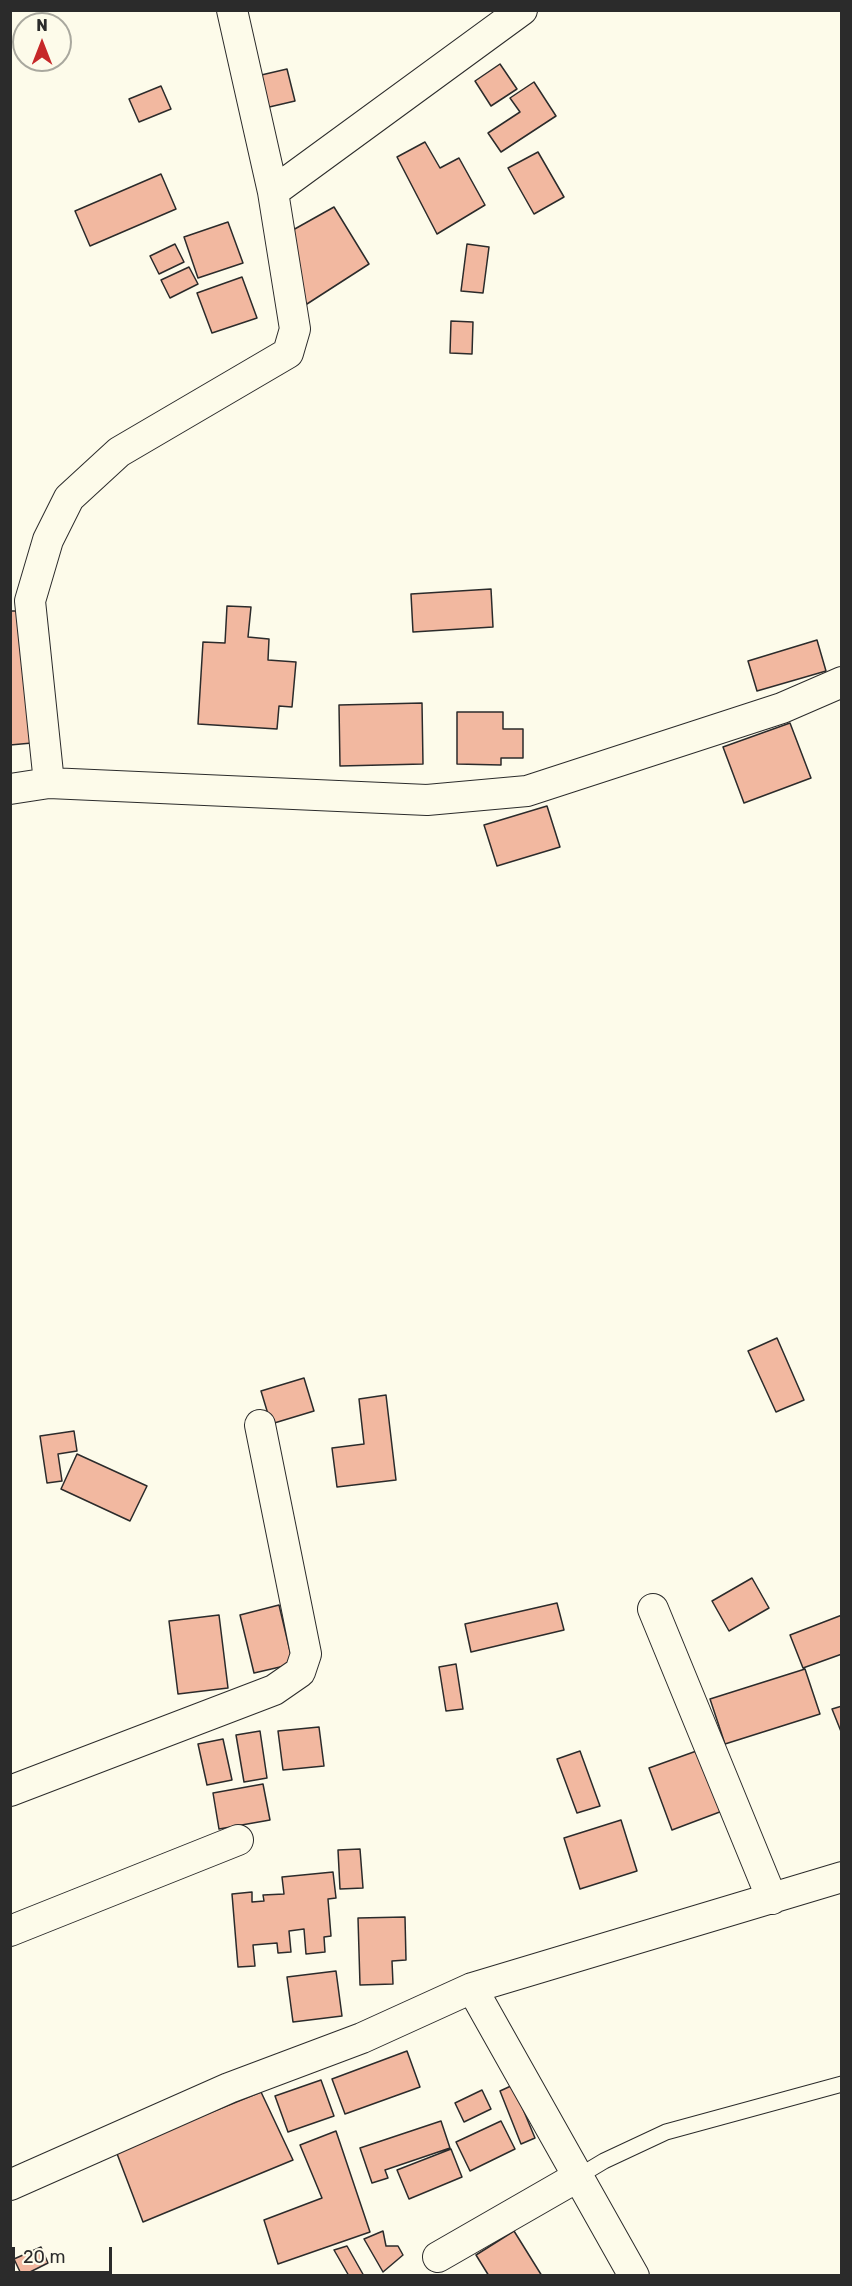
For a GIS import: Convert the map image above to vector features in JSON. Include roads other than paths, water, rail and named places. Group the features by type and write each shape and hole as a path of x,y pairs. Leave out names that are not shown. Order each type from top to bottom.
{"street":[{"path":"49,783 30,601 48,540 69,498 118,452 288,353 295,329 273,192 232,10"},
{"path":"273,192 522,10"},
{"path":"10,789 49,783 427,800 527,791 782,708 842,682"},
{"path":"10,1791 274,1690 300,1672 306,1654 260,1425"},
{"path":"653,1609 772,1899"},
{"path":"10,1931 238,1840"},
{"path":"10,2185 230,2088 362,2038 472,1988 842,1877"},
{"path":"472,1988 634,2276"},
{"path":"438,2257 579,2176"}],"lane":[{"path":"579,2176 604,2161 666,2132 842,2084"}]}
